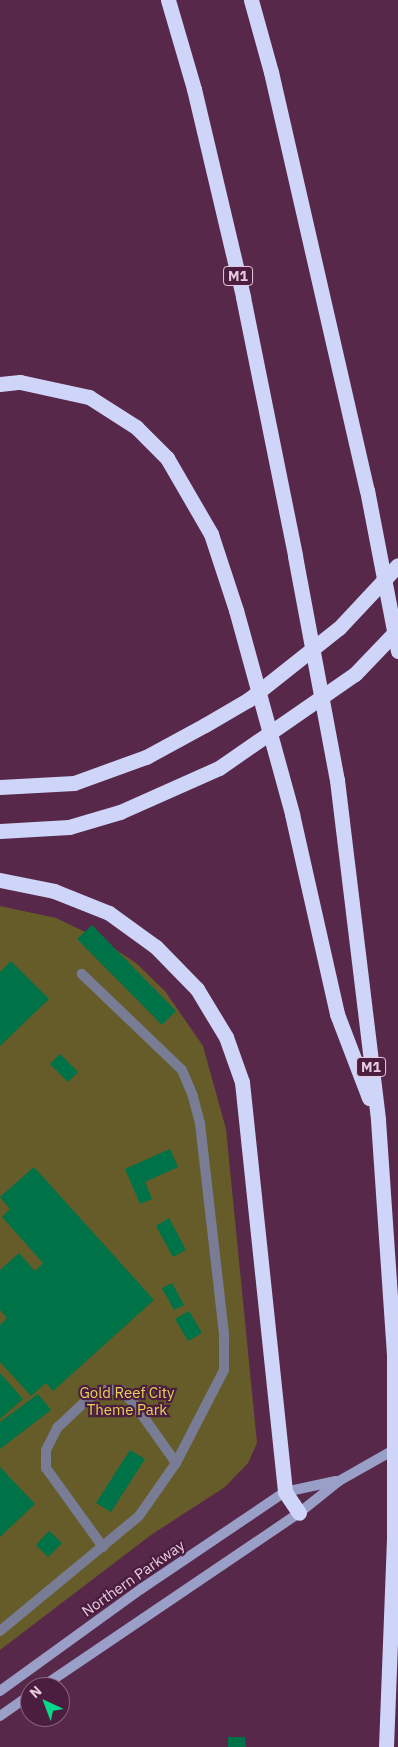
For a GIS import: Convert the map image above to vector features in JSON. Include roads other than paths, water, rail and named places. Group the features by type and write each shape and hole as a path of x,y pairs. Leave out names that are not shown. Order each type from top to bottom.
{"highway":[{"name":"M1","path":"168,0 194,89 243,297 296,556 337,780 378,1120 394,1354 394,1540 386,1747"},
{"path":"250,0 271,72 367,490 398,651"},
{"path":"0,384 20,382 90,398 136,427 166,458 211,534 236,610 292,814 337,1014 378,1120"},
{"path":"0,787 74,783 146,757 205,726 248,700 339,628 398,566"},
{"path":"0,830 69,827 112,815 219,768 355,674 398,629"},
{"path":"0,880 54,891 109,913 156,947 197,989 226,1037 242,1082 285,1492 299,1513"}],"main road":[{"path":"57,1677 299,1513 339,1481 398,1448"},
{"path":"285,1492 339,1481"},
{"name":"Northern Parkway","path":"0,1691 141,1589 285,1492"},
{"path":"0,1716 20,1702"}],"lane":[{"path":"0,1631 139,1516 176,1463 224,1370 224,1334 200,1123 182,1070 82,974"},
{"path":"103,1547 46,1468 46,1450 57,1428 90,1397 107,1390 121,1390 136,1405 176,1463"}],"park label":[{"name":"Gold Reef City Theme Park","path":"127,1400"}]}
